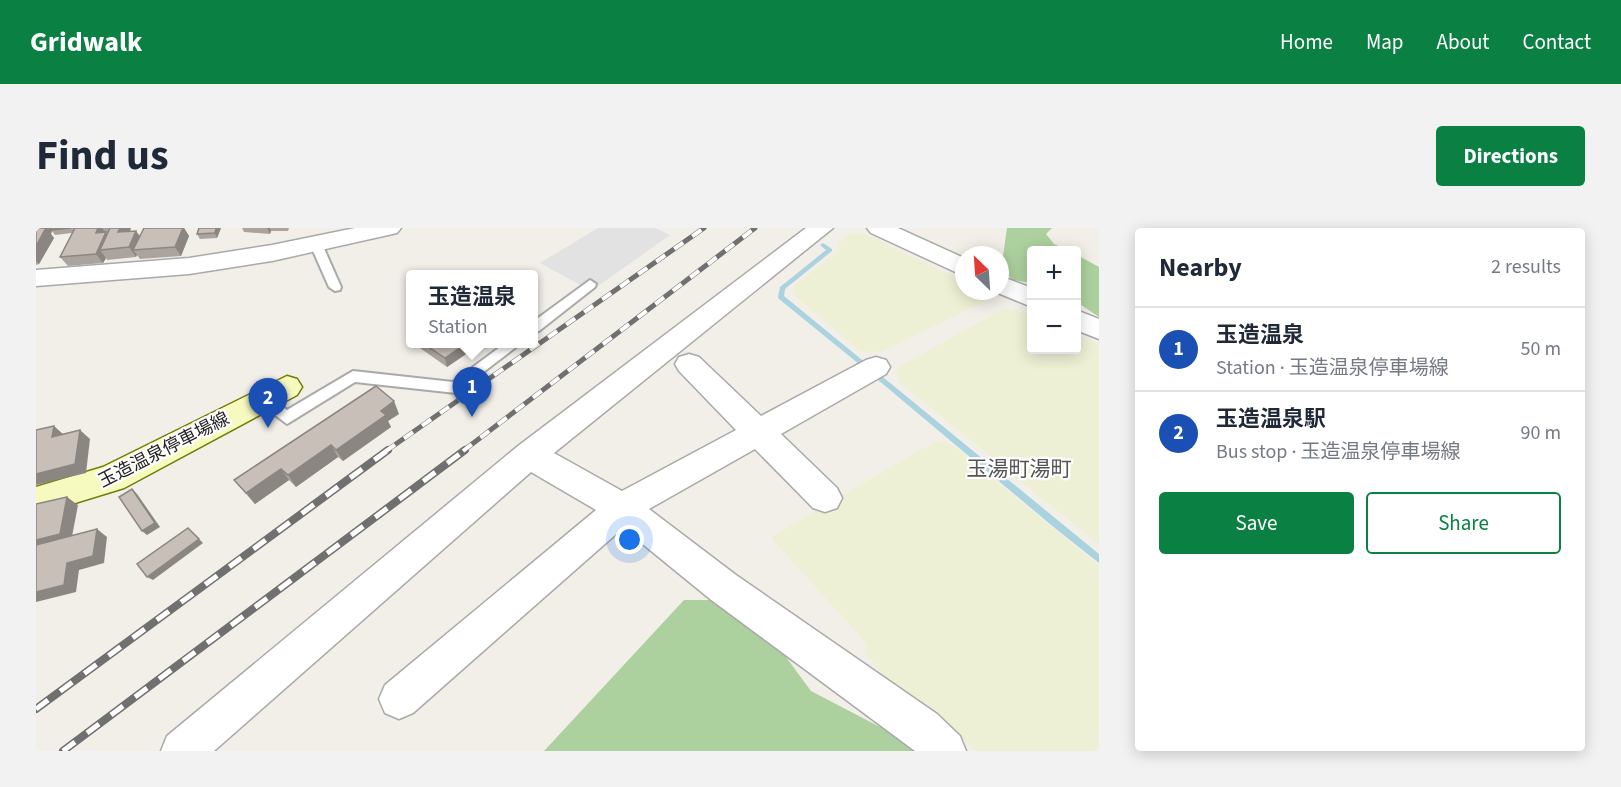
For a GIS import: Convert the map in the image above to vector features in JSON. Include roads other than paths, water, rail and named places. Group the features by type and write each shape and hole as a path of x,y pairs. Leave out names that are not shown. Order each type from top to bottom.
{"main road":[{"name":"玉造温泉停車場線","path":"36,501 112,478 274,393"}],"street":[{"path":"36,278 189,266 316,244 389,228"},
{"path":"182,751 529,454 821,228"},
{"path":"879,228 955,264"},
{"path":"1009,288 1027,297"},
{"path":"1081,322 1099,330"},
{"path":"689,364 825,498"},
{"path":"399,699 622,508 871,370"},
{"path":"529,454 622,508 723,587 922,729 945,751"}],"lane":[{"path":"316,244 335,287"},
{"path":"538,325 590,284"},
{"path":"274,393 287,418 353,376 456,388 508,348"}],"waterway":[{"path":"823,245 830,250 782,288 781,297 1099,559"}],"railway":[{"path":"538,344 704,228"},
{"path":"463,451 755,228"},
{"path":"386,451 533,348"},
{"path":"36,709 388,450"},
{"path":"63,751 465,450"}],"place":[{"name":"玉造温泉","path":"472,417"},
{"name":"玉造温泉駅","path":"268,428"}],"district":[{"name":"玉湯町湯町","path":"1019,469"}]}
